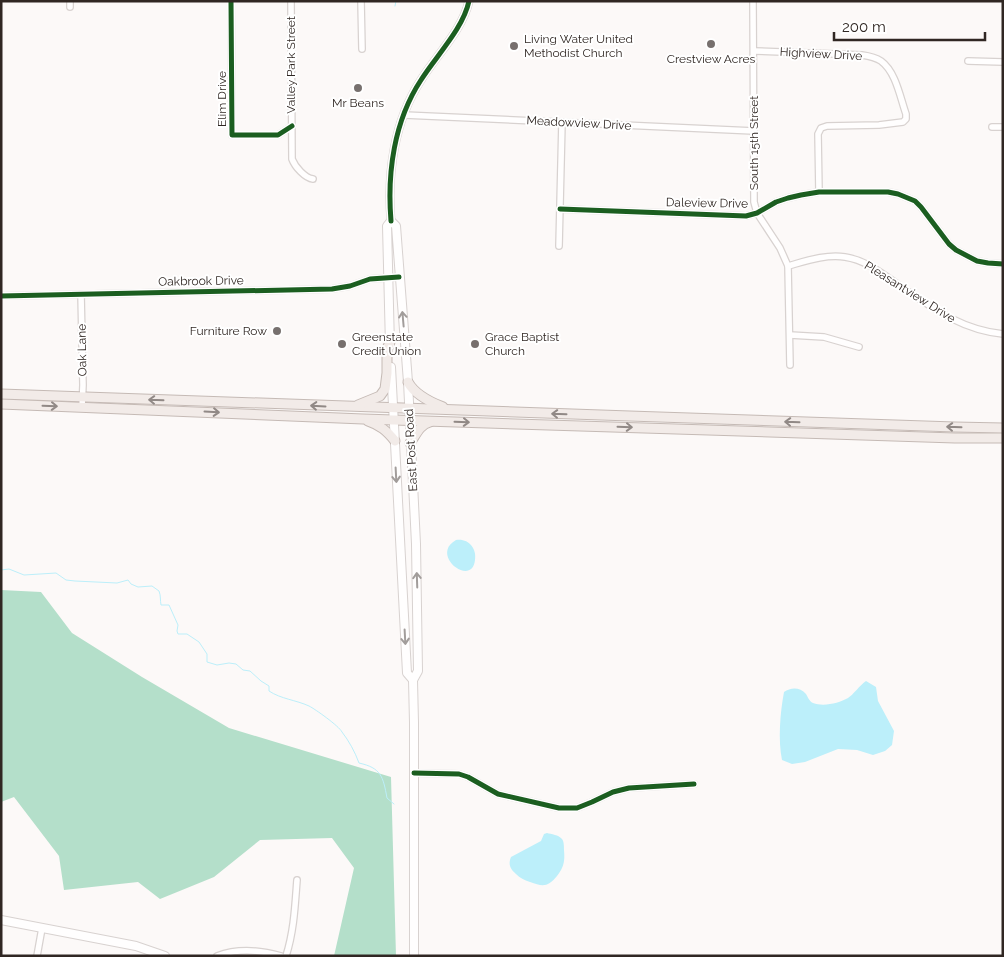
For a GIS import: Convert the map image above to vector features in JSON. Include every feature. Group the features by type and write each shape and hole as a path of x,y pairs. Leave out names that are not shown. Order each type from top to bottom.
{"highway":[{"path":"351,408 373,400 380,396 385,389 387,349 390,342"},
{"path":"408,382 412,389 425,399 451,410"},
{"path":"1,394 351,408 1003,428"},
{"path":"1,404 363,419 1003,438"},
{"path":"363,419 380,426 395,441"},
{"path":"410,443 424,424 434,421"}],"main road":[{"name":"East Post Road","path":"413,680 407,673 393,408 387,277 387,226 391,221 396,226 408,382 418,607 418,670 413,680 414,956"},
{"path":"1,920 136,946 165,956"}],"street":[{"name":"Elim Drive","path":"232,1 232,134 278,134 292,126"},
{"name":"Valley Park Street","path":"291,1 292,159 309,178 314,179"},
{"path":"361,1 362,49"},
{"name":"East Post Road","path":"391,221 389,192 392,165 396,139 404,115 420,80 463,19 469,1"},
{"name":"South 15th Street","path":"753,1 754,202 757,213 780,248 788,266 790,365"},
{"name":"Highview Drive","path":"754,51 862,55 881,61 893,76 906,119 903,122 879,125 827,126 821,128 818,134 819,192"},
{"path":"968,61 1003,62"},
{"name":"Meadowview Drive","path":"404,115 754,131"},
{"path":"558,246 562,122"},
{"path":"992,127 1003,127"},
{"name":"Daleview Drive","path":"560,209 746,216 757,213 782,200 801,195 819,192 888,192 914,201 956,250 977,261 1003,264"},
{"name":"Pleasantview Drive","path":"788,266 829,256 861,261 875,268 943,315 961,324 1003,334"},
{"name":"Oakbrook Drive","path":"1,296 332,289 350,286 370,278 399,277"},
{"name":"Oak Lane","path":"81,294 82,407"},
{"path":"790,335 824,337 859,347"},
{"path":"414,773 459,774 498,794 559,808 577,808 621,789 694,784"},
{"path":"286,956 294,924 297,880"},
{"path":"37,956 42,928"},
{"path":"217,956 227,952 244,950 261,951 281,956"}],"green space":[{"path":"1,590 41,592 72,633 229,728 391,777 396,956 334,956 354,868 332,838 260,840 214,877 160,899 138,882 64,890 59,856 14,797 1,802"}],"water":[{"path":"456,540 468,542 475,552 472,568 467,571 454,566 449,560 447,553 449,546"},
{"path":"866,681 876,687 878,701 894,731 892,745 885,751 873,755 857,750 838,749 805,762 792,764 782,760 780,726 784,692 798,689 804,692 813,703 831,704 848,698"},
{"path":"547,833 563,840 563,867 554,880 548,884 535,884 519,877 514,872 510,864 511,857 541,841 544,834"}],"waterway":[{"path":"395,6 396,1"},
{"path":"1,570 9,569 24,575 56,573 66,580 75,581 117,583 128,580 131,584 138,587 152,586 159,591 161,605 169,605 178,625 178,634 187,634 199,642 207,654 207,662 217,665 236,664 243,670 250,671 269,686 269,691 278,696 309,706 327,718 345,735 359,763 372,767 380,774 387,798 394,804"}],"cycle path":[{"path":"231,1 232,135 278,135 292,126"},
{"path":"391,221 390,184 394,148 404,113 421,80 461,22 469,1"},
{"path":"560,209 746,216 757,213 776,202 801,195 819,192 888,192 915,201 949,244 956,250 977,261 1003,264"},
{"path":"1,296 332,289 350,286 370,279 399,277"},
{"path":"414,773 459,774 498,794 559,808 577,808 613,792 629,788 694,784"}],"place":[{"name":"Crestview Acres","path":"711,44"},
{"name":"Living Water United Methodist Church","path":"514,46"},
{"name":"Mr Beans","path":"358,88"},
{"name":"Furniture Row","path":"277,331"},
{"name":"Greenstate Credit Union","path":"342,344"},
{"name":"Grace Baptist Church","path":"475,344"}]}
